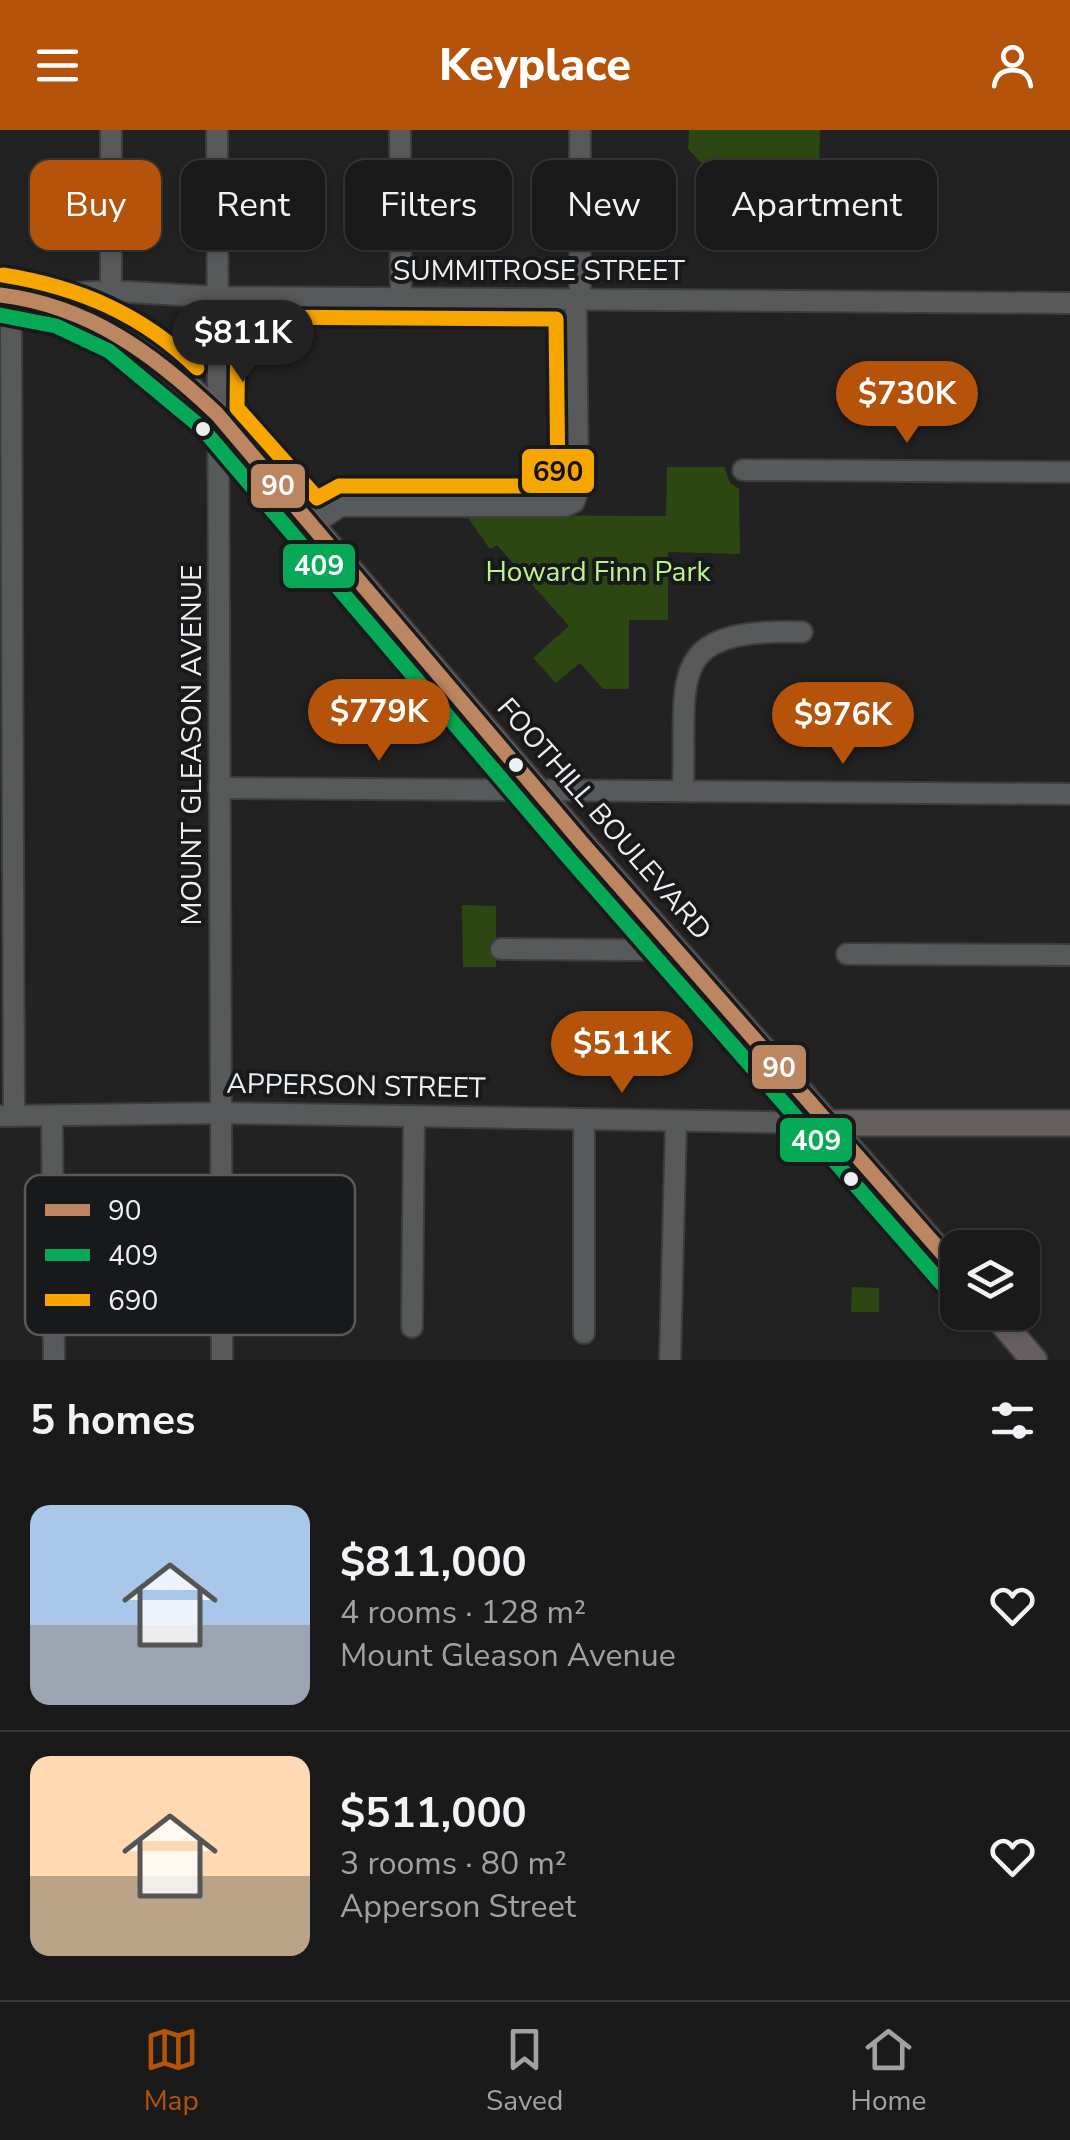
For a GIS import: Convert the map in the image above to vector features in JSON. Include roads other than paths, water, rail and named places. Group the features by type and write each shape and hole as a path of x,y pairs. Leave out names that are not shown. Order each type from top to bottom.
{"main road":[{"name":"FOOTHILL BOULEVARD","path":"9,296 82,316 115,330 177,376 217,414 940,1252"},
{"name":"APPERSON STREET","path":"828,1124 1070,1123"},
{"path":"1008,1330 1034,1360"}],"street":[{"path":"111,130 111,291"},
{"name":"MOUNT GLEASON AVENUE","path":"217,130 222,1175"},
{"path":"400,130 400,298"},
{"path":"313,524 340,506 565,506 574,502 578,490 580,130"},
{"name":"SUMMITROSE STREET","path":"9,296 111,291 218,296 1070,303"},
{"path":"7,1116 9,296"},
{"path":"743,470 1070,472"},
{"path":"684,790 686,690 696,658 716,640 743,632 802,632"},
{"path":"220,788 1070,794"},
{"path":"501,949 641,950 663,934"},
{"path":"847,954 1070,955"},
{"name":"APPERSON STREET","path":"7,1116 222,1113 828,1124"},
{"path":"52,1116 52,1175"},
{"path":"412,1327 414,1117"},
{"path":"584,1120 584,1333"},
{"path":"670,1360 676,1121"},
{"path":"54,1335 54,1360"}],"park label":[{"name":"Howard Finn Park","path":"598,572"}]}
